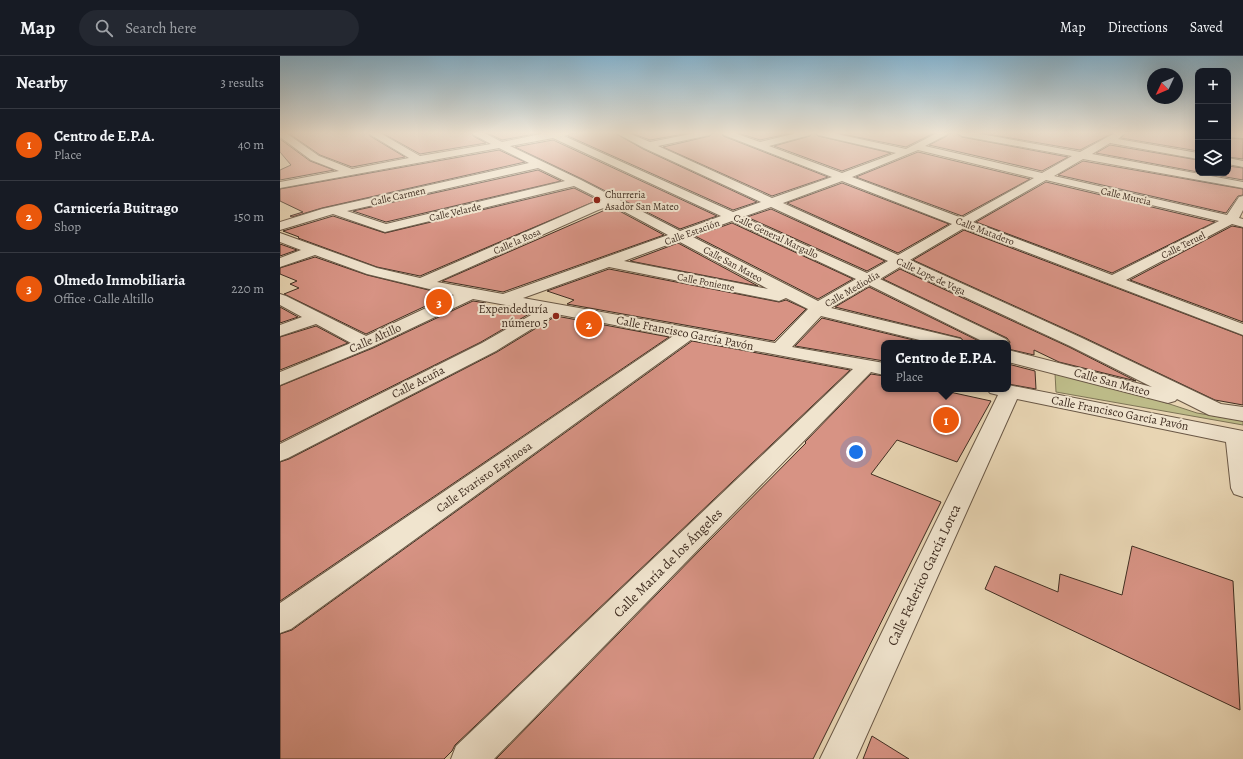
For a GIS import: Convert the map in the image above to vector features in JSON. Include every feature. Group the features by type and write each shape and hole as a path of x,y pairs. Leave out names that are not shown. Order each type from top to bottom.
{"street":[{"path":"335,166 349,171"},
{"path":"280,184 378,166"},
{"name":"Calle Carmen","path":"280,226 335,211 532,166"},
{"name":"Calle San Mateo","path":"544,166 814,306 944,340"},
{"name":"Calle General Margallo","path":"623,166 734,216 994,340"},
{"name":"Calle Lope de Vega","path":"694,166 1068,339 1216,410 1243,414"},
{"name":"Calle Matadero","path":"813,166 1243,330"},
{"name":"Calle Estación","path":"505,300 870,166"},
{"name":"Calle Murcia","path":"996,166 1237,222"},
{"name":"Calle Mediodía","path":"779,350 814,306 868,279 1063,166"},
{"path":"1139,166 1243,185"},
{"name":"Calle Velarde","path":"335,211 385,228 576,182"},
{"name":"Calle Teruel","path":"1114,280 1237,222 1243,200"},
{"name":"Calle la Rosa","path":"421,283 594,207 613,201"},
{"name":"Calle Francisco García Pavón","path":"280,237 372,271 470,294 554,308 876,368"},
{"path":"280,262 314,250"},
{"name":"Calle Poniente","path":"607,262 814,306"},
{"name":"Calle Altillo","path":"280,379 366,343 470,294"},
{"path":"280,299 366,343"},
{"name":"Calle Acuña","path":"280,452 489,347 554,308"},
{"path":"280,331 316,318"},
{"name":"Calle Evaristo Espinosa","path":"280,620 689,333"},
{"path":"1011,348 1044,364 1045,398"},
{"name":"Calle San Mateo","path":"1011,357 1044,364 1216,410"},
{"name":"Calle María de los Ángeles","path":"469,759 876,368"},
{"name":"Calle Francisco García Pavón","path":"1011,391 1239,437"},
{"name":"Calle Federico García Lorca","path":"838,759 1003,392"},
{"path":"1239,437 1243,488"}],"shaded area":[{"path":"1055,373 1142,395 1197,413 1243,421 1243,425 1056,392"}],"building":[{"path":"289,166 323,166 334,170 280,180 280,170"},
{"path":"410,166 508,166 322,208 292,217 290,216 303,212 280,201 280,189"},
{"path":"554,166 609,166 717,216 680,229"},
{"path":"634,166 679,166 757,202 733,210"},
{"path":"705,166 799,166 828,177 772,196"},
{"path":"828,166 856,166 842,171"},
{"path":"884,166 975,166 1030,179 962,216 856,177"},
{"path":"1019,166 1052,166 1042,171"},
{"path":"1074,166 1110,166 1243,189 1243,195 1238,196 1226,213 1058,175"},
{"path":"1165,166 1195,166 1195,171"},
{"path":"1231,166 1243,168 1243,180 1220,176 1231,176"},
{"path":"538,170 561,181 386,222 353,211"},
{"path":"1046,182 1215,222 1112,273 976,222"},
{"path":"842,183 949,224 898,253 787,203"},
{"path":"574,188 598,200 420,276 377,267 283,231 333,216 385,233"},
{"path":"612,207 664,235 503,292 442,281"},
{"path":"771,209 885,261 867,271 747,217"},
{"path":"732,223 853,279 818,299 695,236"},
{"path":"1232,226 1243,228 1243,322 1130,280"},
{"path":"964,230 1243,336 1243,405 1215,400 1083,337 913,260"},
{"path":"678,243 758,286 630,261"},
{"path":"280,244 297,250 280,256"},
{"path":"315,257 367,275 449,295 366,334 284,294 299,288 290,284 297,281 280,274 280,268"},
{"path":"609,269 779,302 786,300 806,309 774,341 567,304 574,300 547,291"},
{"path":"900,269 1069,347 1136,381 1059,362 1034,350 1034,355 1011,350 1011,340 883,279"},
{"path":"869,287 977,340 963,340 961,338 835,307"},
{"path":"473,301 486,303 479,306 529,314 481,342 280,442 280,386 373,348"},
{"path":"280,307 298,317 280,323"},
{"path":"556,316 669,337 280,601 280,462 289,459 497,352"},
{"path":"822,318 914,340 881,340 881,360 795,346"},
{"path":"316,326 348,343 280,370 280,337"},
{"path":"692,341 850,370 455,745 452,751 444,759 280,759 280,634 292,630"},
{"path":"1011,365 1035,371 1036,389 1011,385"},
{"path":"871,374 881,376 881,392 950,392 991,401 957,462 897,440 871,474 941,502 813,759 496,759 806,443 805,442"},
{"path":"1132,546 1233,581 1240,710 985,589 995,566 1058,592 1060,574 1122,595"},
{"path":"872,736 909,759 863,759"}],"place":[{"name":"Churreria Asador San Mateo","path":"597,200"},
{"name":"Olmedo Inmobiliaria","path":"439,302"},
{"name":"Expendeduría número 5","path":"556,316"},
{"name":"Carnicería Buitrago","path":"589,324"},
{"name":"Centro de E.P.A.","path":"946,420"}]}
